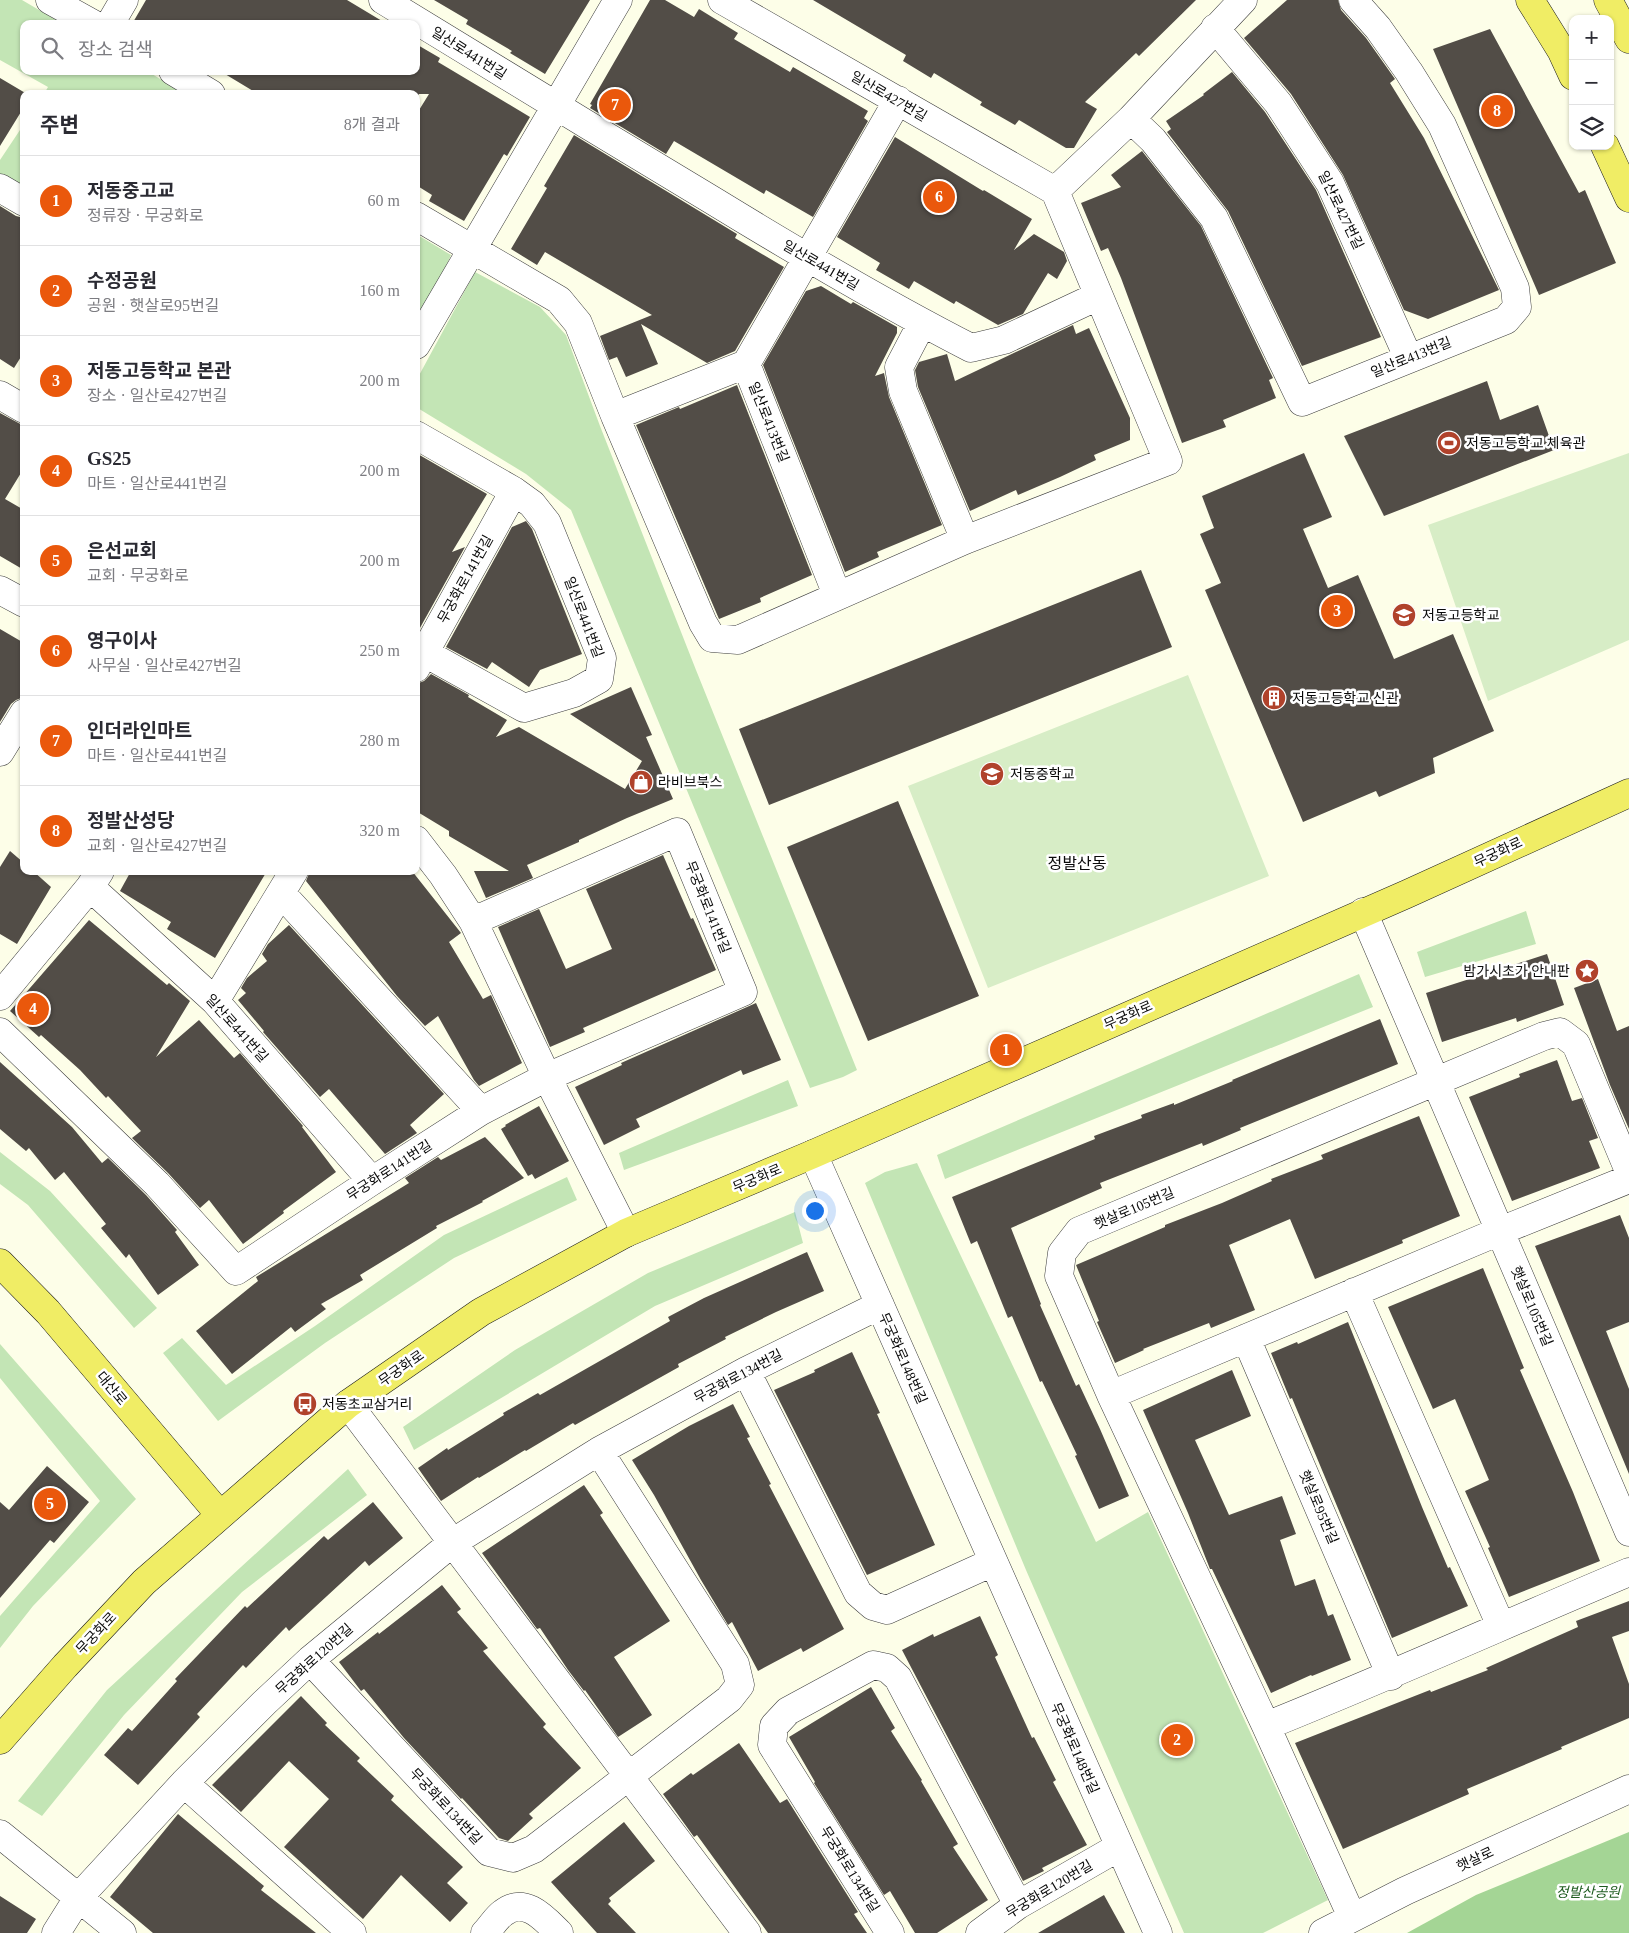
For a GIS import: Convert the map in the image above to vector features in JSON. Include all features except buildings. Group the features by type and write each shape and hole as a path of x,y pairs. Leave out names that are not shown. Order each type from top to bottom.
{"main road":[{"path":"1530,0 1561,50 1569,67"},
{"path":"1608,0 1629,39"},
{"path":"1607,150 1629,198"},
{"name":"무궁화로","path":"0,1740 65,1666 144,1582 348,1404 481,1312 626,1233 813,1154 1407,894 1629,793"},
{"name":"대산로","path":"0,1263 48,1312 220,1515"}],"street":[{"path":"50,0 86,20"},
{"path":"112,20 124,0"},
{"name":"일산로441번길","path":"383,0 415,20"},
{"path":"420,338 618,0"},
{"name":"일산로427번길","path":"722,0 1055,191"},
{"path":"420,218 559,300 578,323 615,416 703,623 712,638 738,640 965,540 1168,461 1055,191 1131,119 1243,0"},
{"name":"일산로413번길","path":"1131,119 1153,140 1214,218 1302,402 1506,320 1517,308 1515,288 1442,125 1409,72 1378,28 1353,0"},
{"name":"일산로441번길","path":"420,23 806,257 922,323 971,348 1004,340 1098,296"},
{"name":"일산로427번길","path":"1215,28 1278,103 1330,183 1408,358"},
{"path":"180,75 204,90"},
{"name":"일산로413번길","path":"837,595 746,364 898,100"},
{"path":"0,188 20,200"},
{"path":"922,323 899,367 903,391 965,540"},
{"path":"615,416 746,364"},
{"path":"0,395 20,406"},
{"name":"일산로441번길","path":"420,437 514,491 532,504 547,523 602,658 599,679 574,692 524,708 421,660"},
{"name":"무궁화로141번길","path":"421,660 514,491"},
{"path":"0,590 20,601"},
{"path":"0,752 20,720"},
{"name":"무궁화로141번길","path":"0,1032 157,1184 236,1271 481,1111 547,1077 743,992 677,832 473,921"},
{"path":"420,845 473,921 547,1077 626,1233"},
{"name":"일산로441번길","path":"0,996 95,879 215,1001 372,1181"},
{"path":"215,1001 287,882 481,1111"},
{"name":"햇살로105번길","path":"1363,912 1629,1532"},
{"name":"햇살로105번길","path":"1111,1395 1059,1276 1062,1253 1079,1231 1544,1036 1560,1032 1576,1044 1629,1171"},
{"name":"무궁화로148번길","path":"813,1154 1158,1933"},
{"path":"1352,1917 1266,1726 1111,1395 1500,1231 1629,1179"},
{"path":"1354,1292 1501,1626"},
{"name":"무궁화로134번길","path":"452,1543 599,1452 746,1371 880,1305"},
{"name":"햇살로95번길","path":"1246,1338 1391,1676"},
{"path":"746,1371 858,1594 873,1606 887,1610 993,1562"},
{"path":"348,1404 747,1933"},
{"name":"무궁화로134번길","path":"310,1660 489,1852 513,1858 534,1849 729,1699 740,1685 735,1664 599,1452"},
{"name":"무궁화로120번길","path":"56,1933 78,1898 184,1783 310,1660 452,1543"},
{"path":"1266,1726 1391,1676 1501,1626 1629,1572"},
{"name":"무궁화로134번길","path":"890,1933 772,1745 774,1726 788,1711 873,1665 887,1668 898,1678 1018,1904"},
{"path":"184,1783 352,1933"},
{"name":"햇살로","path":"1323,1933 1414,1887 1629,1789"},
{"path":"0,1834 122,1933"},
{"name":"무궁화로120번길","path":"980,1933 1018,1904 1119,1847"},
{"path":"485,1933 504,1912 517,1906 537,1911 559,1933"}],"green space":[{"path":"0,0 22,0 56,20 20,20 20,71 0,60"},
{"path":"27,75 154,75 178,90 46,90 48,87"},
{"path":"20,130 20,188 0,176 0,160"},
{"path":"420,236 451,255 437,286 420,314"},
{"path":"475,272 540,307 566,335 696,670 857,1070 843,1077 810,1088 571,510 526,474 420,409 420,374"},
{"path":"1629,453 1629,640 1488,701 1428,525"},
{"path":"1188,675 1269,876 988,988 908,786"},
{"path":"1526,911 1536,944 1425,977 1417,952"},
{"path":"1359,974 1373,1007 945,1179 937,1155"},
{"path":"788,1080 798,1106 624,1170 619,1153"},
{"path":"0,1152 50,1191 157,1308 134,1328 28,1205 0,1184"},
{"path":"917,1163 1096,1542 1148,1512 1328,1900 1263,1933 1184,1933 1026,1570 865,1183 885,1172"},
{"path":"567,1177 577,1200 454,1258 325,1343 218,1421 163,1353 182,1338 226,1385 315,1326 444,1235"},
{"path":"795,1212 803,1243 655,1306 414,1450 403,1427 515,1350 648,1273"},
{"path":"0,1344 136,1499 33,1606 0,1648 0,1616 100,1501 0,1378"},
{"path":"348,1469 367,1495 242,1592 124,1715 42,1816 18,1801 107,1690"},
{"name":"정발산공원","path":"1629,1832 1629,1933 1407,1933 1476,1895"}],"place":[{"name":"인더라인마트","path":"615,105"},
{"name":"정발산성당","path":"1497,111"},
{"name":"영구이사","path":"939,197"},
{"name":"저동고등학교 체육관","path":"1449,443"},
{"name":"저동고등학교 본관","path":"1337,611"},
{"name":"저동고등학교","path":"1404,615"},
{"name":"저동고등학교 신관","path":"1274,698"},
{"name":"저동중학교","path":"992,774"},
{"name":"라비브북스","path":"641,782"},
{"name":"밤가시초가 안내판","path":"1587,971"},
{"name":"GS25","path":"33,1009"},
{"name":"저동중고교","path":"1006,1050"},
{"name":"저동초교삼거리","path":"305,1404"},
{"name":"은선교회","path":"50,1504"},
{"name":"수정공원","path":"1177,1740"}],"district":[{"name":"정발산동","path":"1077,863"}]}
